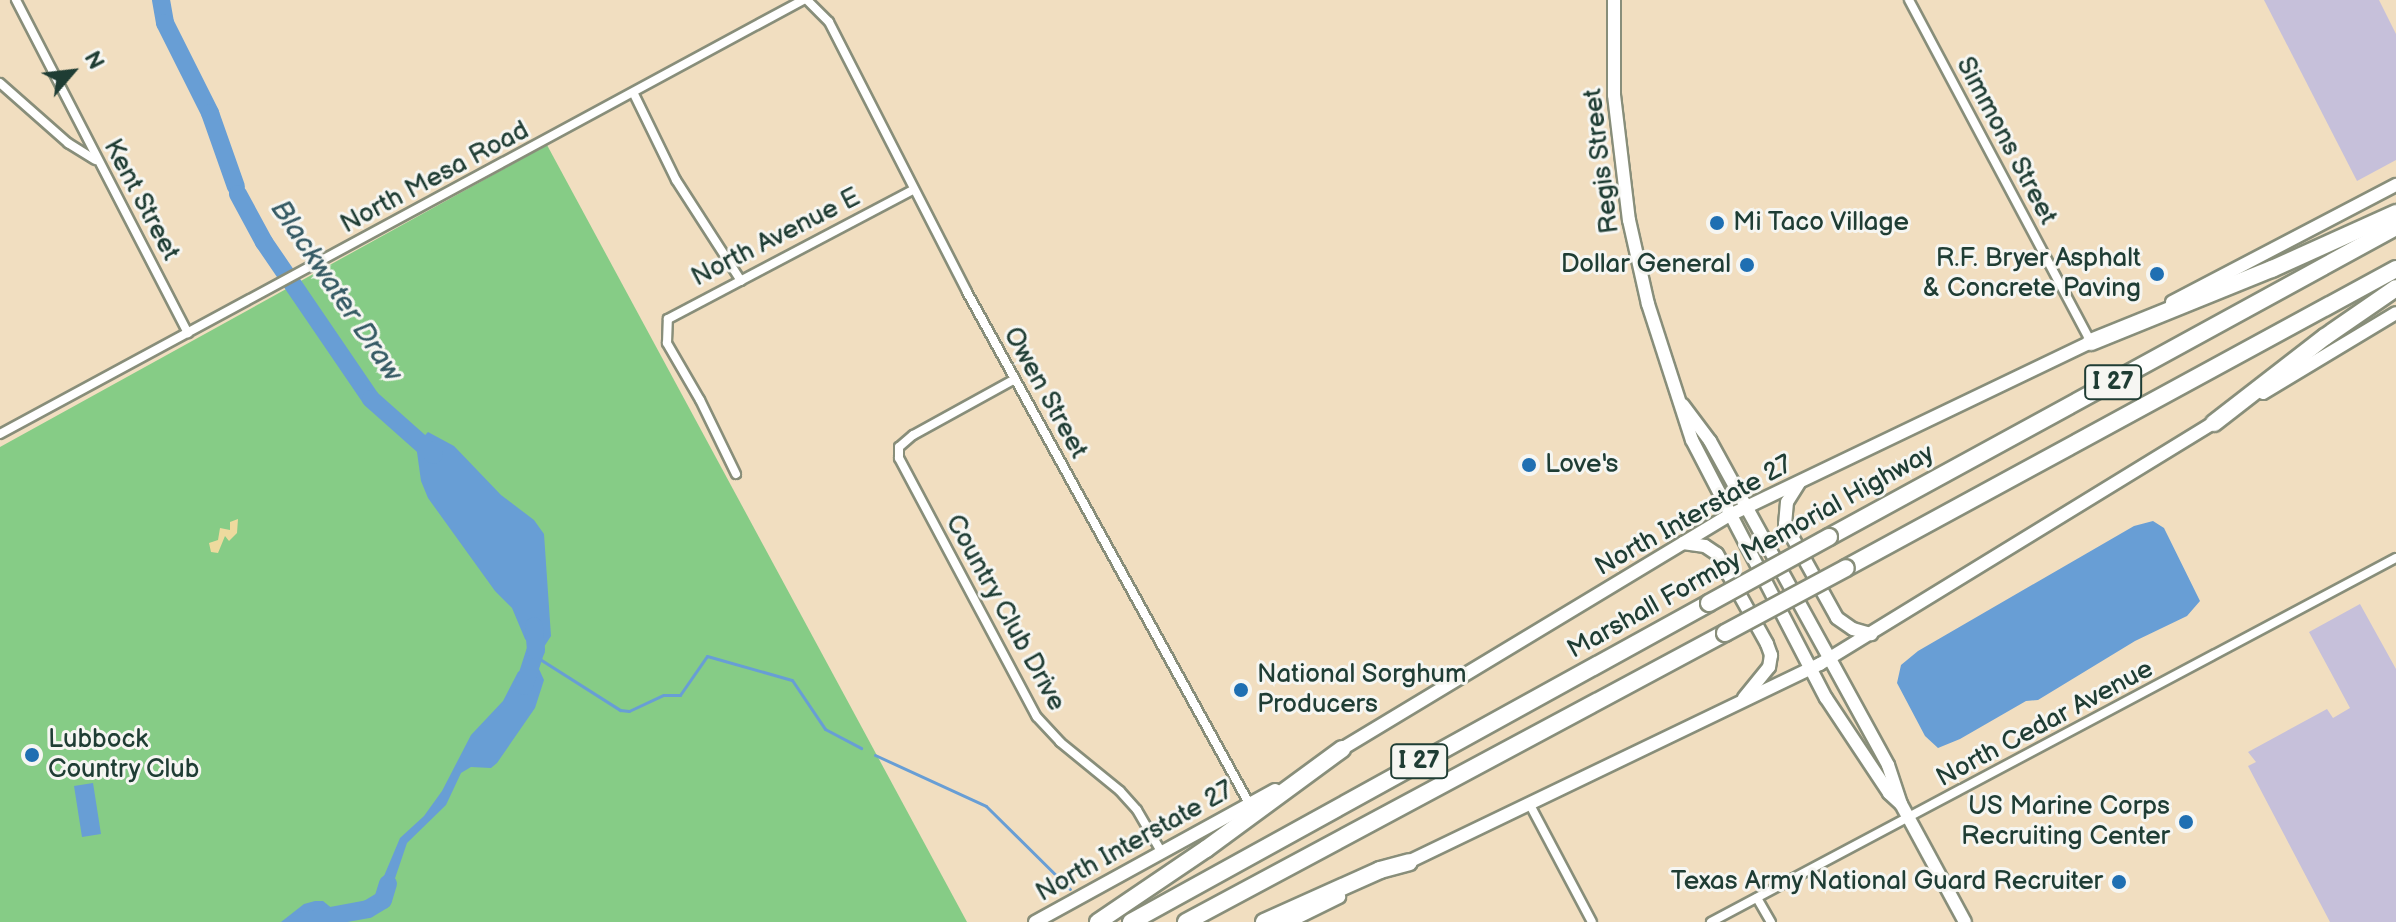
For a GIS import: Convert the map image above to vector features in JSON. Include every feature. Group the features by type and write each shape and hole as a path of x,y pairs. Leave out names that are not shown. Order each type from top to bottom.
{"highway":[{"path":"2091,342 2272,269 2396,213"},
{"name":"Marshall Formby Memorial Highway","path":"1131,922 2396,227"},
{"name":"I 27","path":"1186,922 2396,269"},
{"path":"2214,423 2325,337 2396,288"},
{"path":"1098,922 1206,849 1342,749"},
{"path":"1264,922 1380,870 1409,862"}],"main road":[{"name":"Regis Street","path":"1614,0 1614,95 1622,184 1648,304 1698,455 1811,669 1864,759 1901,804"},
{"name":"North Interstate 27","path":"1035,922 1250,805 1730,515 2091,342 2396,185"},
{"path":"1288,922 1830,659 2396,313"},
{"name":"Regis Street","path":"1683,405 1710,441 1888,765 1901,804"},
{"path":"1801,480 1787,502 1785,524 1837,618 1853,629 1871,634"},
{"path":"1683,543 1705,546 1721,558 1771,655 1766,674 1739,703"},
{"path":"1901,804 1965,922"}],"street":[{"name":"Kent Street","path":"16,0 188,333"},
{"name":"North Mesa Road","path":"0,434 805,0"},
{"name":"Owen Street","path":"805,0 829,22 913,190 1250,805"},
{"name":"Simmons Street","path":"1909,0 2091,342"},
{"path":"0,83 68,143 97,161"},
{"path":"634,94 676,180 741,281"},
{"name":"North Avenue E","path":"736,474 700,400 667,343 665,329 673,315 913,190"},
{"name":"Country Club Drive","path":"1015,379 913,435 899,447 899,458 1037,717 1060,742 1120,791 1137,810 1162,853"},
{"name":"North Cedar Avenue","path":"1711,922 1910,819 2396,558"},
{"path":"1530,805 1592,922"},
{"path":"1757,898 1771,922"}],"shaded area":[{"path":"2264,0 2379,0 2396,34 2396,160 2357,181"},
{"path":"2360,604 2396,669 2396,922 2330,922 2248,766 2256,762 2248,752 2327,709 2333,718 2350,708 2309,632"}],"green space":[{"name":"Lubbock Country Club","path":"547,145 967,922 0,922 0,447"}],"sand":[{"path":"238,519 237,533 229,541 225,536 218,553 211,552 209,543 218,540 220,528 230,530 230,522"}],"water":[{"path":"428,432 454,446 501,495 534,520 544,534 551,636 542,650 533,649 525,639 512,608 495,591 428,498 421,481 416,445"},
{"path":"2153,521 2164,528 2200,601 2187,616 2135,641 2038,700 2026,701 1960,739 1938,748 1925,736 1897,683 1901,665 1918,651 2134,526"},
{"path":"530,664 539,669 544,680 535,708 497,763 491,768 471,767 461,773 446,805 407,843 388,899 383,907 376,909 376,895 400,838 424,816 442,791 471,735 503,701 518,672"},
{"path":"93,783 101,834 82,837 74,786"},
{"path":"323,901 334,910 337,922 281,922 304,904"}],"waterway":[{"name":"Blackwater Draw","path":"161,0 165,23 210,113 236,187"},
{"name":"Blackwater Draw","path":"238,194 264,242 371,399 434,455"},
{"name":"Blackwater Draw","path":"524,686 536,650 534,626"},
{"path":"535,656 620,710 629,711 664,695 680,695 707,656 792,680 825,729 861,748"},
{"path":"875,755 986,806 1070,889"},
{"name":"Blackwater Draw","path":"298,922 368,909 383,900 388,884"}],"place":[{"name":"Mi Taco Village","path":"1717,223"},
{"name":"Dollar General","path":"1747,265"},
{"name":"R.F. Bryer Asphalt & Concrete Paving","path":"2157,274"},
{"name":"Love's","path":"1529,465"},
{"name":"National Sorghum Producers","path":"1241,690"},
{"name":"Lubbock Country Club","path":"32,755"},
{"name":"US Marine Corps Recruiting Center","path":"2186,822"},
{"name":"Texas Army National Guard Recruiter","path":"2119,882"}]}
